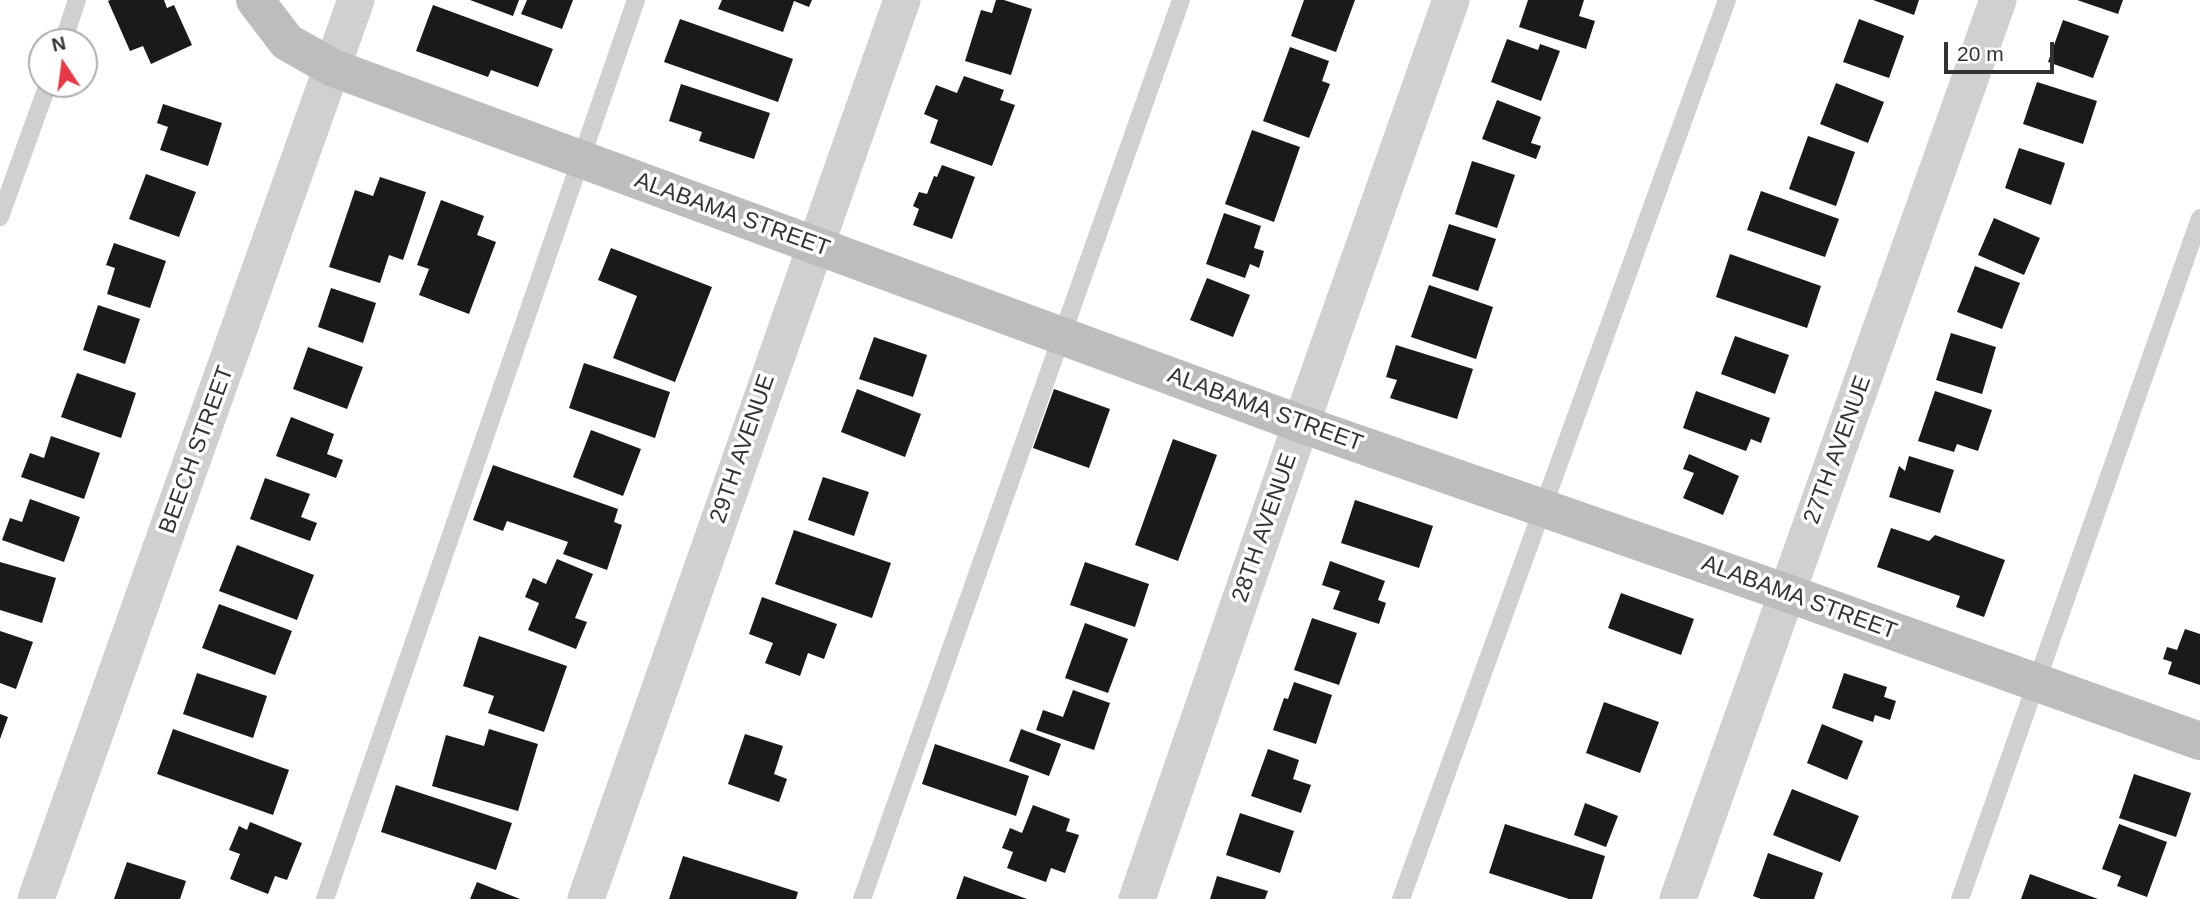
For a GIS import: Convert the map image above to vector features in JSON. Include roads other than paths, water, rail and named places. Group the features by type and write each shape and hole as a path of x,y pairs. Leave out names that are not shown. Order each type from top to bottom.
{"street":[{"name":"ALABAMA STREET","path":"255,0 287,42 333,68 1301,424 1787,593 2200,741"},
{"name":"BEECH STREET","path":"36,899 356,0"},
{"name":"29TH AVENUE","path":"586,899 902,0"},
{"name":"28TH AVENUE","path":"1137,899 1451,0"},
{"name":"27TH AVENUE","path":"1678,899 1998,0"}],"lane":[{"path":"67,28 78,0"},
{"path":"325,899 636,0"},
{"path":"862,899 1181,0"},
{"path":"1401,899 1727,0"},
{"path":"0,217 43,98"},
{"path":"1961,899 2200,219"}]}
